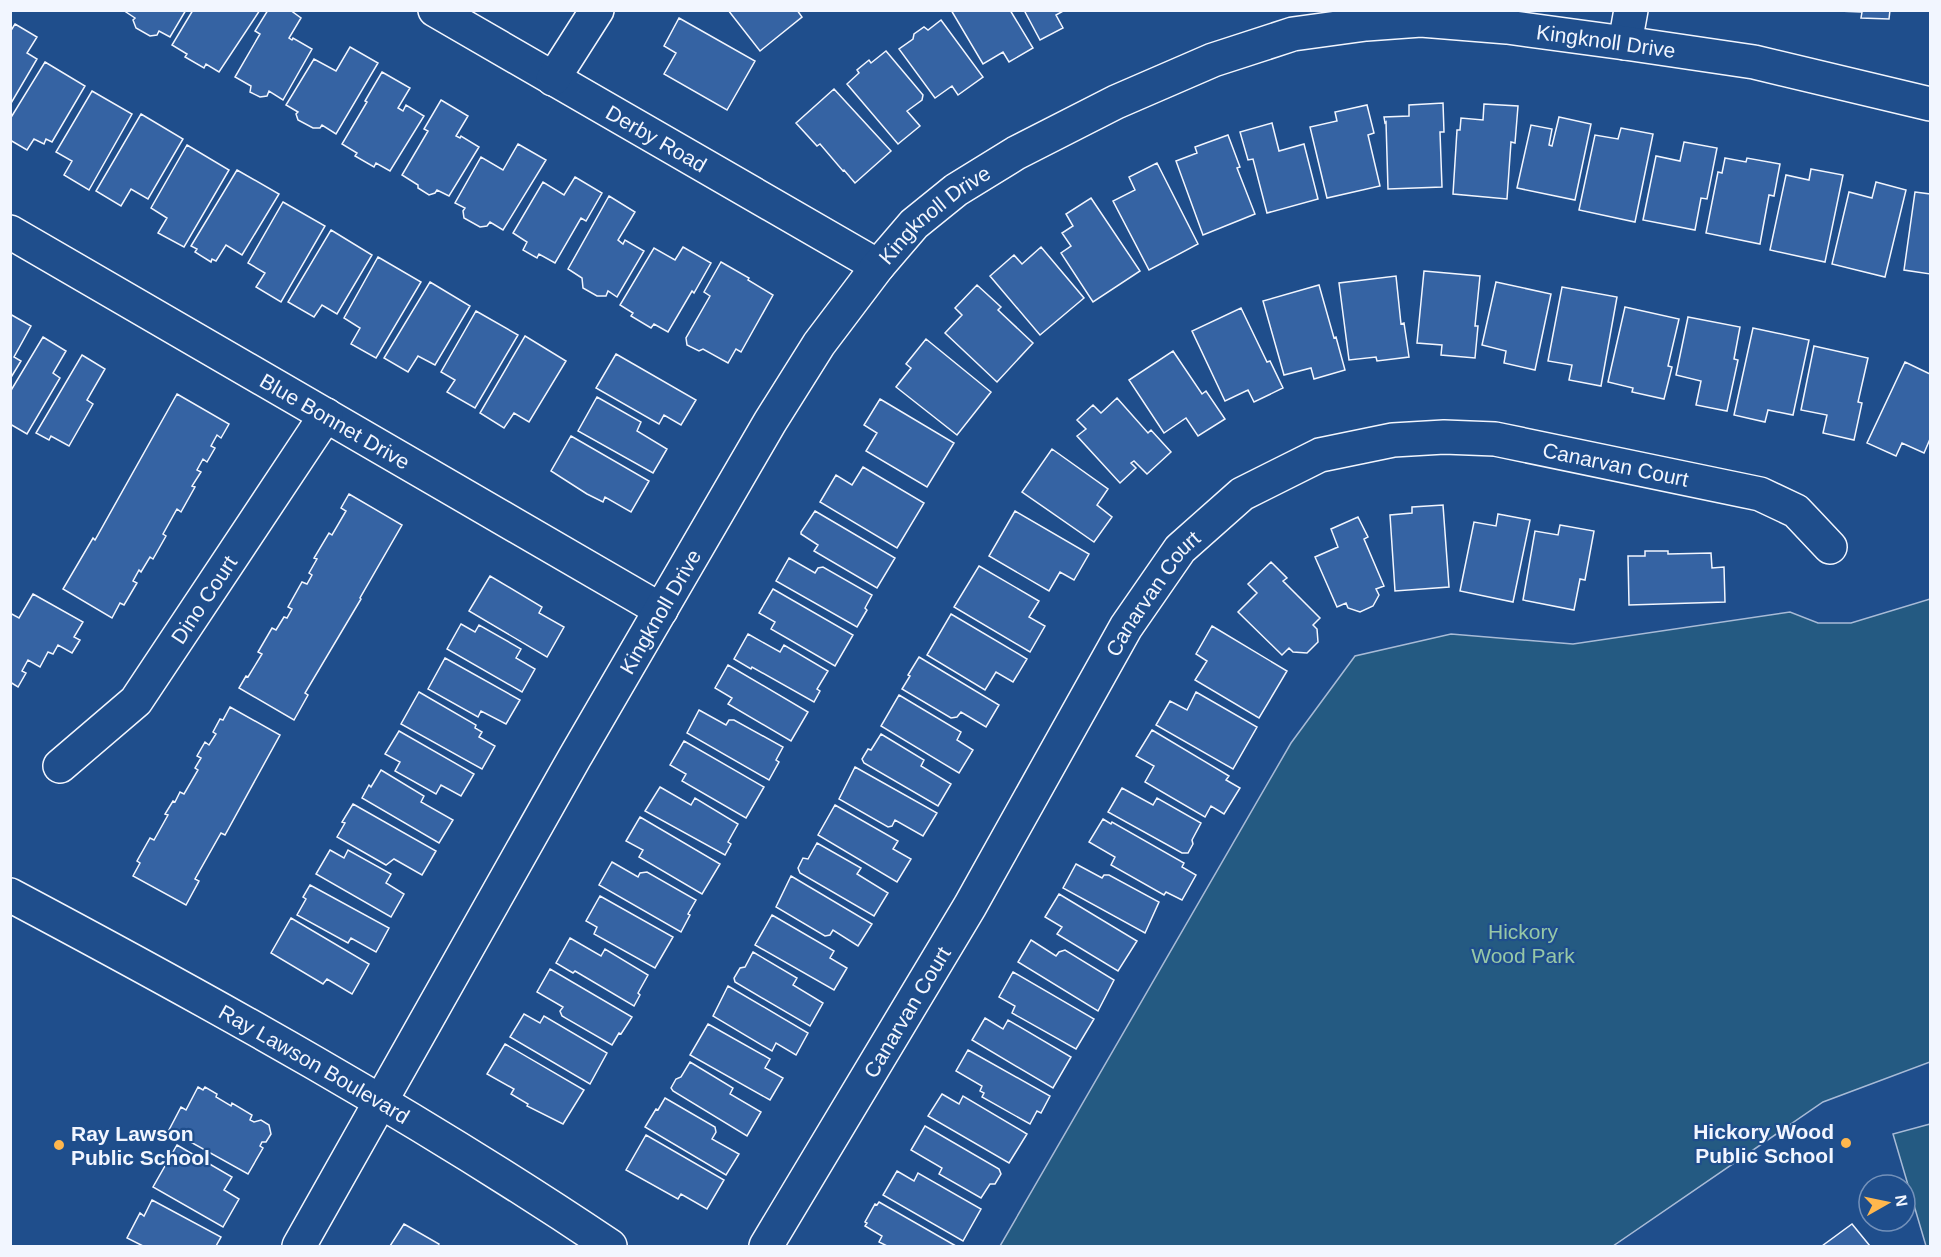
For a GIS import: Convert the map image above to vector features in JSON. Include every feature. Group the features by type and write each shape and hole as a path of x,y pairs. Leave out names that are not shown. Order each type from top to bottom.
{"street":[{"name":"Derby Road","path":"435,10 878,266"},
{"path":"553,79 597,10"},
{"path":"1625,43 1631,10"},
{"name":"Kingknoll Drive","path":"299,1246 575,757 770,422 819,344 878,266 914,224 956,190 1016,153 1116,102 1212,60 1290,22 1366,24 1421,21 1507,27 1754,62 1930,104"},
{"name":"Blue Bonnet Drive","path":"10,232 661,610"},
{"name":"Dino Court","path":"60,766 135,701 326,415"},
{"name":"Canarvan Court","path":"766,1246 970,906 1126,627 1180,549 1242,494 1320,455 1393,440 1444,437 1496,439 1760,494 1796,512 1830,547"},
{"name":"Ray Lawson Boulevard","path":"10,895 181,987 382,1101 525,1189 610,1246"}],"green space":[{"name":"Hickory Wood Park","path":"1930,599 1930,1062 1823,1102 1613,1246 1000,1246 1291,743 1355,656 1451,634 1573,644 1790,612 1818,623 1851,623"},
{"path":"1930,1124 1930,1246 1926,1246 1917,1215 1917,1173 1904,1173 1893,1134"}],"building":[{"path":"123,10 186,10 170,37 159,31 157,35 150,36 136,28 133,20 135,18"},
{"path":"193,10 260,10 219,72 206,64 204,68 185,57 187,54 172,45"},
{"path":"268,10 290,10 301,18 289,38 312,49 283,100 269,91 267,96 260,97 250,92 251,86 235,77 260,34 255,31"},
{"path":"728,10 797,10 802,17 760,51"},
{"path":"951,10 1010,10 1033,48 1009,62 1003,52 983,64"},
{"path":"1024,10 1065,10 1056,15 1063,28 1040,40"},
{"path":"1890,10 1889,19 1861,18 1862,12 1838,11"},
{"path":"679,18 755,61 727,110 664,74 676,53 664,46"},
{"path":"941,20 983,77 958,95 952,86 935,98 899,49 924,27 928,30"},
{"path":"15,24 37,37 27,53 37,59 10,105 10,32"},
{"path":"350,47 378,63 336,134 322,125 320,128 313,128 298,120 296,114 298,112 286,105 314,59 336,71"},
{"path":"886,51 923,95 922,100 907,111 920,126 898,144 847,84 859,73 857,70 869,60 871,63"},
{"path":"45,62 85,86 52,142 46,139 44,144 34,139 27,150 10,140 10,119"},
{"path":"382,72 410,88 398,108 403,111 406,105 424,116 390,171 376,163 374,167 355,156 357,153 342,144"},
{"path":"834,89 891,151 855,183 820,144 817,146 796,123"},
{"path":"92,91 132,114 89,190 64,175 72,161 56,152"},
{"path":"441,100 468,116 456,136 460,138 461,136 479,147 449,196 437,190 429,195 402,175 428,131 424,129"},
{"path":"1443,103 1444,132 1440,132 1442,187 1388,189 1384,117 1409,116 1409,105"},
{"path":"1484,104 1518,106 1515,143 1511,142 1507,199 1453,194 1457,130 1460,130 1461,118 1483,120"},
{"path":"1367,105 1374,133 1368,135 1380,186 1327,198 1310,127 1337,121 1335,112"},
{"path":"141,114 183,139 148,199 131,189 121,206 96,191"},
{"path":"1559,117 1591,124 1575,200 1517,188 1531,125 1552,129 1549,145 1552,146"},
{"path":"1272,123 1279,151 1304,144 1318,199 1267,213 1253,159 1248,160 1240,132"},
{"path":"1621,128 1653,134 1635,222 1579,210 1595,135 1618,139"},
{"path":"1228,135 1240,167 1237,168 1255,214 1203,235 1176,161 1197,153 1195,147"},
{"path":"1684,142 1717,148 1707,199 1701,198 1695,230 1643,220 1656,156 1680,161"},
{"path":"518,144 546,160 503,230 490,222 487,226 480,227 464,218 465,208 455,203 481,157 503,170"},
{"path":"187,145 229,170 184,247 158,233 167,218 151,208"},
{"path":"1725,158 1746,162 1747,158 1780,164 1774,196 1769,195 1760,244 1706,233 1718,172 1722,173"},
{"path":"1157,163 1198,244 1149,270 1113,201 1135,190 1129,177"},
{"path":"1811,169 1843,175 1825,262 1770,250 1786,175 1809,180"},
{"path":"237,170 279,194 242,255 226,245 216,261 212,259 211,262 195,252 197,249 191,246"},
{"path":"575,177 602,193 586,221 581,218 555,263 539,254 537,258 523,250 527,242 513,233 543,182 564,195"},
{"path":"1876,182 1906,190 1885,277 1832,264 1849,192 1872,198"},
{"path":"1915,192 1930,194 1930,274 1904,270"},
{"path":"609,196 635,212 618,240 623,244 625,240 644,251 617,297 608,291 606,296 597,296 583,288 582,278 568,269"},
{"path":"1091,198 1140,271 1093,302 1061,253 1071,246 1062,233 1073,226 1066,214"},
{"path":"283,202 325,226 281,302 256,287 265,273 248,263"},
{"path":"331,230 372,255 337,314 322,305 314,317 288,302"},
{"path":"683,247 711,263 668,332 654,324 651,328 631,316 633,313 620,305 654,248 675,260"},
{"path":"1041,247 1084,298 1040,335 990,276 1014,255 1022,264"},
{"path":"378,257 421,282 376,358 351,344 360,328 344,318"},
{"path":"721,262 773,295 741,352 736,349 728,363 703,349 699,351 687,345 686,338 710,296 704,292"},
{"path":"1424,271 1480,276 1475,326 1478,326 1475,358 1441,355 1442,345 1417,343"},
{"path":"1396,276 1401,324 1404,323 1409,357 1377,361 1376,357 1349,360 1339,283"},
{"path":"430,282 470,306 435,365 418,356 408,372 384,358"},
{"path":"1496,282 1551,294 1535,370 1504,363 1506,351 1482,345"},
{"path":"977,285 1001,307 998,310 1033,343 997,382 945,333 962,315 955,308"},
{"path":"1319,285 1345,370 1314,379 1311,368 1284,375 1263,301"},
{"path":"1562,287 1617,297 1601,386 1569,380 1572,365 1548,361"},
{"path":"1625,307 1679,319 1668,366 1672,367 1664,399 1632,392 1633,388 1608,382"},
{"path":"1241,308 1267,362 1270,361 1283,388 1254,402 1248,390 1225,401 1192,331"},
{"path":"476,311 518,335 475,408 447,392 455,380 441,372"},
{"path":"10,314 31,326 14,357 21,361 10,379"},
{"path":"1688,317 1740,327 1734,359 1738,360 1727,411 1696,405 1701,381 1676,375"},
{"path":"1753,328 1809,340 1793,415 1768,410 1765,422 1734,415"},
{"path":"525,336 566,361 529,422 514,413 504,428 480,413"},
{"path":"43,337 66,351 53,373 60,378 27,434 10,424 10,392"},
{"path":"926,339 991,392 957,435 896,387 911,368 906,364"},
{"path":"1814,346 1868,358 1858,402 1862,403 1854,440 1823,433 1827,415 1801,410"},
{"path":"1173,351 1202,394 1206,391 1225,419 1198,436 1186,418 1164,433 1129,380"},
{"path":"616,354 696,400 681,425 664,415 659,424 596,388"},
{"path":"82,355 105,369 87,400 93,404 69,446 51,436 49,440 36,433"},
{"path":"1905,362 1930,374 1930,439 1924,453 1902,443 1896,456 1867,443"},
{"path":"177,394 229,424 221,438 217,435 211,446 215,448 207,462 203,459 197,470 201,472 192,486 195,487 181,512 177,509 163,534 166,536 153,559 150,557 141,572 139,570 133,581 137,583 124,605 120,603 112,618 63,589 93,538 95,540"},
{"path":"597,397 641,422 637,431 667,449 653,473 578,431"},
{"path":"1117,398 1148,433 1151,430 1171,452 1147,474 1134,461 1131,463 1136,468 1120,483 1077,436 1086,429 1077,420 1093,405 1101,413"},
{"path":"880,399 954,443 927,487 866,451 877,433 864,425"},
{"path":"571,436 649,481 631,512 605,497 603,502 587,494 551,471"},
{"path":"1052,449 1108,489 1097,505 1112,517 1094,542 1022,492"},
{"path":"863,467 924,503 897,548 820,502 836,475 852,485"},
{"path":"349,494 402,525 305,693 308,695 294,720 239,688 262,654 258,652 272,628 276,630 284,617 287,618 292,609 288,607 302,582 307,584 312,575 309,573 317,559 314,558 329,533 332,535 346,511 341,508"},
{"path":"1443,505 1449,587 1395,591 1390,515 1412,513 1412,507"},
{"path":"815,511 895,558 877,588 814,551 818,545 801,532"},
{"path":"1015,511 1089,554 1074,580 1060,572 1049,591 989,556"},
{"path":"1498,514 1530,520 1513,602 1460,591 1474,522 1496,526"},
{"path":"1358,517 1368,537 1364,539 1384,586 1376,589 1379,595 1373,606 1360,612 1348,608 1346,603 1337,607 1315,557 1338,547 1331,529"},
{"path":"1560,525 1594,531 1585,580 1580,579 1574,610 1523,600 1535,531 1558,535"},
{"path":"1645,551 1668,551 1668,554 1711,553 1712,568 1724,567 1725,602 1629,605 1628,556 1645,556"},
{"path":"789,558 815,573 818,568 823,567 872,595 865,608 867,610 857,627 776,581"},
{"path":"1271,562 1287,578 1283,581 1320,618 1313,625 1317,629 1318,642 1307,653 1293,652 1289,648 1282,655 1238,612 1257,593 1248,584"},
{"path":"979,566 1039,601 1029,617 1045,626 1030,652 954,607"},
{"path":"490,576 542,607 539,613 564,627 547,657 469,611"},
{"path":"773,589 853,635 835,666 771,629 775,622 759,613"},
{"path":"33,594 83,622 74,637 80,640 72,653 58,645 53,654 48,652 40,667 28,660 22,671 26,673 18,687 10,682 10,613 19,618"},
{"path":"951,614 1027,659 1013,682 996,672 985,690 927,655"},
{"path":"461,624 475,632 479,625 521,649 516,658 535,669 522,692 447,649"},
{"path":"1212,626 1287,671 1259,718 1195,680 1207,661 1196,654"},
{"path":"748,634 780,652 784,645 828,671 817,689 820,691 814,702 734,659"},
{"path":"919,657 999,705 986,727 961,712 957,717 951,718 902,689"},
{"path":"445,658 520,700 506,724 481,711 478,717 428,689"},
{"path":"728,665 808,712 791,741 728,704 732,698 715,688"},
{"path":"419,692 476,725 475,728 482,732 479,737 495,746 482,769 401,724"},
{"path":"1196,692 1257,727 1233,769 1156,725 1170,701 1187,710"},
{"path":"899,695 961,732 957,740 973,750 959,773 881,726"},
{"path":"230,707 280,735 225,835 221,833 195,879 199,881 186,905 133,876 140,863 137,861 150,838 154,840 173,801 175,802 180,792 184,794 198,770 195,768 201,758 197,756 205,742 209,745 216,734 213,732 220,719 223,720"},
{"path":"699,710 726,725 729,720 734,720 783,747 776,760 779,762 769,780 687,733"},
{"path":"1152,730 1229,776 1226,780 1240,788 1224,814 1211,806 1205,817 1145,782 1154,766 1136,756"},
{"path":"399,731 474,774 461,796 441,785 436,794 395,771 400,762 385,754"},
{"path":"881,734 924,760 921,766 951,784 938,806 864,763 862,759"},
{"path":"684,741 764,787 746,818 682,781 686,774 670,765"},
{"path":"855,767 937,813 923,836 895,820 892,826 888,827 839,799"},
{"path":"381,770 424,796 421,802 453,820 439,843 362,798"},
{"path":"660,787 691,805 695,798 738,824 728,842 731,844 725,855 645,811"},
{"path":"1122,788 1153,805 1157,798 1201,823 1188,853 1182,853 1108,812"},
{"path":"353,804 436,851 422,875 394,859 386,865 337,837 345,823 342,822"},
{"path":"835,805 898,841 893,849 911,859 897,882 818,835"},
{"path":"640,817 720,864 702,894 639,857 643,850 626,841"},
{"path":"1103,819 1184,863 1182,867 1196,875 1182,900 1166,892 1164,895 1111,865 1115,857 1089,842"},
{"path":"817,843 861,868 857,874 888,893 874,916 800,873 798,868 803,858 808,859"},
{"path":"330,850 344,858 348,850 391,874 386,883 404,894 391,917 316,874"},
{"path":"612,862 638,877 640,873 647,872 696,900 681,932 599,885"},
{"path":"1076,864 1102,878 1104,875 1109,875 1159,902 1145,933 1063,888"},
{"path":"791,876 872,924 858,946 833,930 830,935 825,936 776,907"},
{"path":"310,885 389,928 376,952 351,938 348,943 297,915 306,899 303,897"},
{"path":"1059,894 1137,941 1118,971 1057,934 1062,927 1045,917"},
{"path":"600,896 673,937 655,968 594,934 597,927 586,921"},
{"path":"772,915 834,951 830,958 847,968 834,990 755,945"},
{"path":"291,918 369,964 352,994 327,979 323,984 271,953"},
{"path":"570,938 601,956 605,949 648,975 634,1006 575,971 573,973 556,963"},
{"path":"1031,940 1056,956 1065,950 1114,980 1098,1011 1018,962"},
{"path":"753,952 797,978 793,985 823,1003 810,1026 735,982 734,978 740,968 745,967"},
{"path":"550,969 632,1017 612,1045 562,1016 560,1011 563,1007 537,992"},
{"path":"1013,972 1094,1019 1076,1049 1012,1013 1015,1006 999,997"},
{"path":"728,986 808,1033 796,1055 776,1043 772,1051 713,1016"},
{"path":"524,1014 540,1023 544,1016 607,1053 590,1084 510,1037"},
{"path":"985,1018 1003,1029 1008,1020 1071,1057 1053,1088 972,1040"},
{"path":"708,1024 770,1059 765,1068 783,1078 770,1100 690,1055"},
{"path":"505,1044 584,1090 563,1124 527,1106 528,1104 511,1094 514,1089 487,1074"},
{"path":"968,1050 1050,1096 1041,1113 1037,1111 1030,1124 982,1097 984,1093 980,1091 982,1086 956,1071"},
{"path":"690,1062 733,1088 730,1094 761,1112 747,1136 673,1091 671,1088 676,1079 681,1077"},
{"path":"198,1087 203,1090 205,1087 231,1106 232,1103 252,1115 250,1120 254,1122 261,1120 269,1125 271,1134 266,1142 262,1142 260,1146 263,1148 248,1174 169,1130 181,1107 186,1110"},
{"path":"942,1094 959,1104 963,1096 1027,1134 1009,1163 928,1116"},
{"path":"665,1098 715,1127 716,1132 712,1139 739,1154 726,1175 645,1127"},
{"path":"925,1126 999,1169 1001,1174 995,1184 990,1184 981,1198 939,1174 942,1168 911,1150"},
{"path":"646,1135 724,1180 707,1209 681,1194 678,1199 626,1170"},
{"path":"177,1145 232,1177 224,1190 239,1199 223,1227 153,1187"},
{"path":"897,1171 914,1181 918,1173 981,1209 963,1241 883,1195"},
{"path":"152,1200 221,1237 216,1246 143,1246 127,1238 140,1213 144,1216"},
{"path":"879,1202 956,1246 887,1246 879,1242 882,1236 865,1226 867,1223 865,1222 875,1204"},
{"path":"404,1224 439,1244 438,1246 390,1246"},
{"path":"1852,1224 1857,1233 1870,1246 1822,1246"}],"place":[{"name":"Hickory Wood Public School","path":"1846,1143"},
{"name":"Ray Lawson Public School","path":"59,1145"}]}
